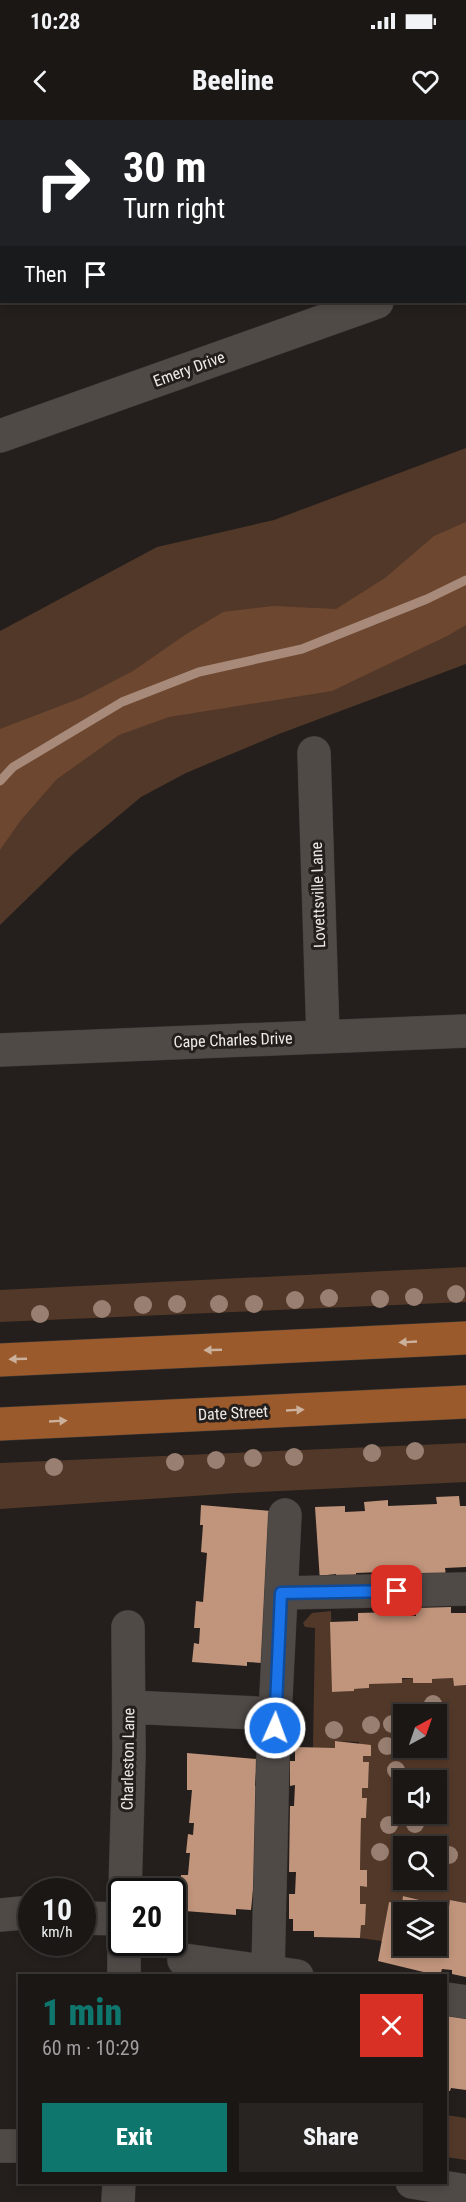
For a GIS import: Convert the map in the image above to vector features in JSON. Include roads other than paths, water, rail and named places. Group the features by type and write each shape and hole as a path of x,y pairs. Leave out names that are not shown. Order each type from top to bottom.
{"main road":[{"path":"0,1359 466,1338"},
{"name":"Date Street","path":"0,1424 466,1402"}],"street":[{"name":"Emery Drive","path":"0,436 309,313 371,303"},
{"name":"Lovettsville Lane","path":"314,753 322,1037"},
{"name":"Cape Charles Drive","path":"0,1050 466,1031"},
{"path":"184,1960 282,1973 275,1714 285,1515"},
{"path":"281,1593 466,1589"},
{"name":"Charleston Lane","path":"125,1878 129,1707 128,1627"},
{"path":"129,1707 275,1714"},
{"path":"0,1915 18,1913"},
{"path":"123,1974 124,1956"},
{"path":"447,1999 466,2002"},
{"path":"0,2146 18,2146"},
{"path":"118,2202 119,2184"},
{"path":"424,2184 466,2191"}],"waterway":[{"path":"0,781 13,767 122,702 199,672 302,649 427,599 466,580"}]}
